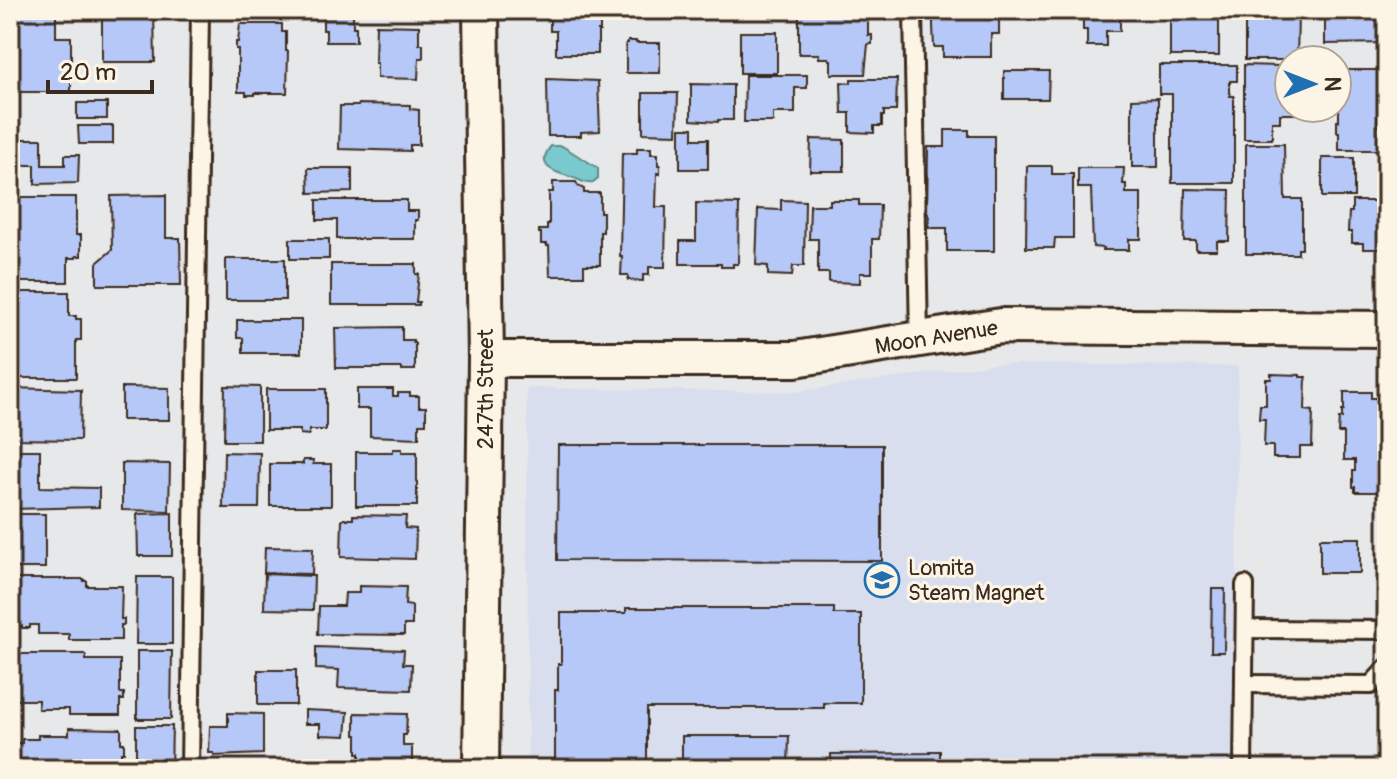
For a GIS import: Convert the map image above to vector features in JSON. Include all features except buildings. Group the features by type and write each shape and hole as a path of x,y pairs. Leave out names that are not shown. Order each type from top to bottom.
{"street":[{"name":"247th Street","path":"481,10 486,359 481,769"},
{"name":"Moon Avenue","path":"486,359 795,359 1001,326 1387,329"}],"lane":[{"path":"190,769 200,10"},
{"path":"913,10 919,339"},
{"path":"1243,769 1245,585"},
{"path":"1245,629 1387,630"},
{"path":"1244,684 1371,685 1387,668"}],"shaded area":[{"name":"Lomita Steam Magnet","path":"994,364 1238,366 1236,769 528,769 527,388 795,392"}],"water":[{"path":"551,146 562,146 598,168 598,179 585,183 550,168 545,160"}],"place":[{"name":"Lomita Steam Magnet","path":"882,580"}]}
